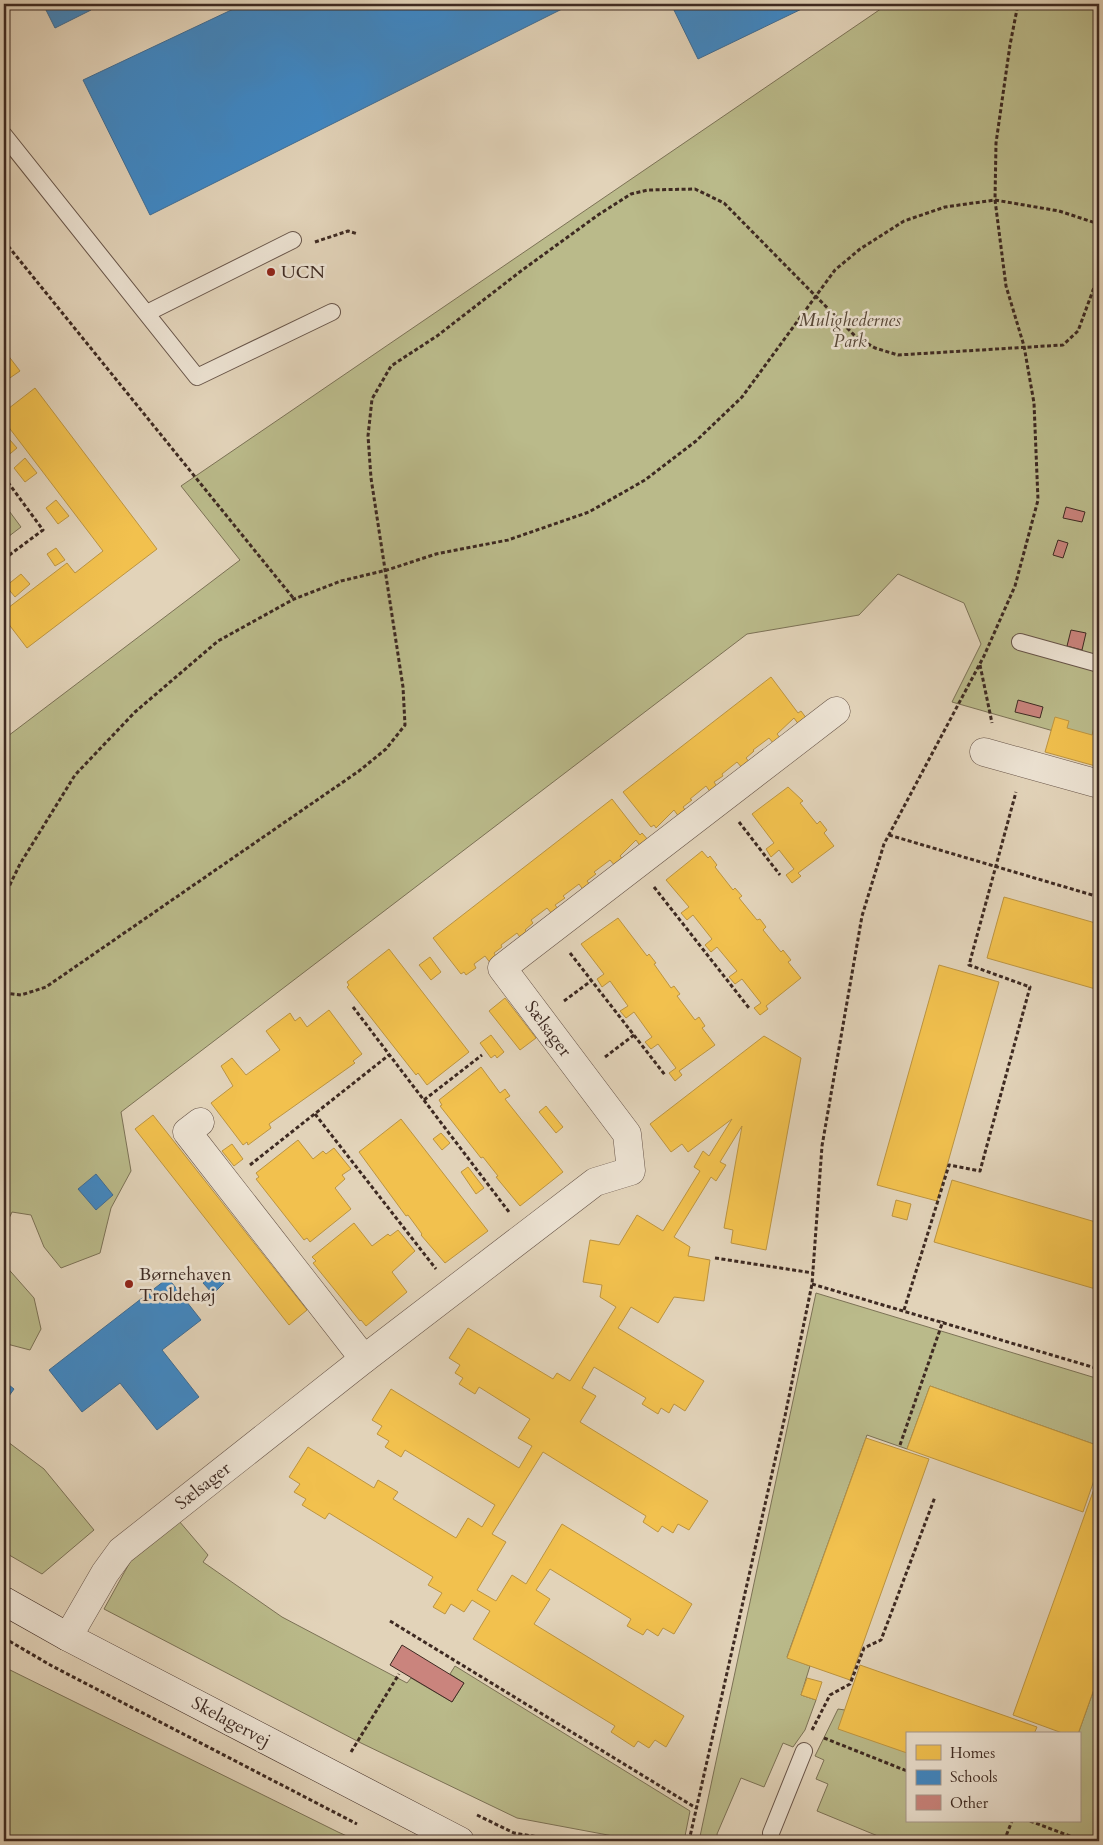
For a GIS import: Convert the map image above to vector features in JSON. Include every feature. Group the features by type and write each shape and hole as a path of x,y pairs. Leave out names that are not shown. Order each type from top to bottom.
{"street":[{"name":"Sælsager","path":"68,1637 105,1573 121,1551 364,1359 595,1182 631,1171 627,1134 502,968 836,711"},
{"path":"984,752 1099,784"},
{"path":"200,1122 187,1132 364,1359"},
{"name":"Skelagervej","path":"4,1601 68,1637 460,1841"}],"lane":[{"path":"4,135 198,377 332,312"},
{"path":"147,314 294,240"},
{"path":"1020,642 1099,664"},
{"path":"771,1832 804,1751"}],"path":[{"path":"689,1841 785,1416 812,1284 822,1146 862,916 888,835 979,665 1016,586 1038,500 1034,403 1024,346 1006,286 995,200 996,143 1018,4"},
{"path":"4,993 21,995 46,987 351,776 386,749 405,725 403,687 387,570 371,478 368,436 372,399 391,366 437,336 521,271 631,194 648,190 695,189 724,203 856,336 876,348 898,355 1063,345 1078,330 1099,274"},
{"path":"4,897 25,855 75,775 136,712 218,641 294,599 341,581 387,570 436,554 508,540 588,512 645,480 696,441 742,397 782,345 815,295 835,270 854,254 904,222 945,207 995,200 1059,211 1099,224"},
{"path":"294,240 310,243 348,231 358,234"},
{"path":"4,241 294,599"},
{"path":"4,477 43,530 4,559"},
{"path":"979,665 992,721 984,752"},
{"path":"904,1310 949,1165 980,1171 1030,987 969,965 1024,763"},
{"path":"721,800 780,875"},
{"path":"888,835 1099,897"},
{"path":"637,864 749,1008"},
{"path":"552,930 664,1075"},
{"path":"560,1005 592,981"},
{"path":"353,1007 526,1235"},
{"path":"583,1074 634,1035"},
{"path":"424,1100 482,1054"},
{"path":"227,1184 389,1055"},
{"path":"315,1114 453,1291"},
{"path":"715,1258 813,1273"},
{"path":"812,1284 1099,1367"},
{"path":"900,1445 943,1321"},
{"path":"906,1771 811,1732 830,1695 850,1684 864,1648 881,1640 935,1498"},
{"path":"390,1621 697,1808"},
{"path":"4,1638 61,1671 358,1824"},
{"path":"351,1752 399,1674"},
{"path":"1004,1841 1012,1822"},
{"path":"1033,1822 1083,1841"}],"green space":[{"name":"Mulighedernes Park","path":"888,4 1099,4 1099,744 952,702 981,644 964,603 898,574 859,615 747,634 121,1112 131,1171 111,1208 100,1253 61,1268 44,1247 31,1215 12,1212 4,1229 4,739 240,560 181,486"},
{"path":"4,504 21,527 4,540"},
{"path":"4,1264 34,1298 41,1329 30,1350 7,1344 4,1341"},
{"path":"816,1293 1099,1379 1099,1446 930,1386 907,1449 867,1435 787,1657 810,1666 801,1695 816,1700 805,1730 793,1747 783,1743 764,1787 741,1778 717,1834 718,1841 699,1841"},
{"path":"4,1439 44,1469 94,1530 42,1574 4,1552"},
{"path":"179,1521 208,1555 203,1562 282,1617 407,1683 411,1678 452,1702 464,1683 450,1674 455,1666 690,1811 684,1841 640,1841 517,1818 361,1743 104,1609 130,1562"},
{"path":"4,1667 338,1832 358,1841 4,1841"},
{"path":"1099,1675 1099,1841 890,1841 817,1811 828,1784 816,1779 824,1760 815,1756 838,1709 845,1710 906,1752 906,1822 1080,1822 1079,1732"}],"building: Homes":[{"path":"4,350 20,371 4,382"},
{"path":"35,388 157,549 27,648 4,618 4,611 67,563 75,573 103,551 4,421 4,412"},
{"path":"10,440 17,448 5,458 4,445"},
{"path":"25,458 37,473 25,482 14,468"},
{"path":"56,500 69,516 58,524 46,508"},
{"path":"56,548 65,560 55,566 47,554"},
{"path":"21,574 30,584 15,597 6,586"},
{"path":"4,638 9,645 4,649"},
{"path":"771,677 798,713 801,711 807,719 799,725 794,718 777,734 781,739 774,744 769,738 753,750 746,758 750,763 743,769 737,762 714,782 718,788 711,793 706,786 683,807 686,811 679,817 674,810 656,828 654,825 651,827 623,792"},
{"path":"1055,717 1069,721 1067,728 1092,735 1095,723 1099,724 1099,767 1045,752"},
{"path":"788,787 803,801 800,803 817,824 820,821 827,830 824,833 834,846 798,873 801,876 792,883 786,875 794,869 779,850 771,857 766,849 774,843 752,814"},
{"path":"612,799 640,835 642,833 649,841 641,847 636,840 620,856 624,861 616,867 610,860 594,872 596,874 587,881 591,886 584,891 579,884 563,896 565,898 555,905 559,910 553,915 547,908 531,920 533,923 525,930 529,934 522,940 517,933 501,945 502,947 494,953 497,958 491,964 485,956 474,964 476,968 466,975 464,972 461,974 433,938"},
{"path":"702,851 708,858 710,856 717,865 715,867 733,890 735,888 742,896 739,898 757,920 760,919 766,927 763,930 781,952 783,950 791,960 788,962 801,978 766,1006 768,1009 760,1015 754,1008 761,1003 742,979 735,984 729,977 737,971 717,947 711,952 705,945 712,939 693,915 687,920 681,913 689,907 666,880"},
{"path":"1004,897 1099,924 1099,990 987,958"},
{"path":"618,918 647,956 649,954 656,963 654,964 671,988 674,986 680,994 677,996 695,1020 699,1017 705,1026 702,1028 715,1045 679,1071 682,1075 675,1081 669,1073 676,1068 658,1044 651,1049 645,1042 652,1037 634,1012 626,1018 620,1011 628,1006 610,981 602,987 597,979 604,974 581,944"},
{"path":"389,949 469,1052 427,1085 418,1073 416,1075 347,987 349,985 347,982"},
{"path":"430,957 441,972 431,980 419,965"},
{"path":"939,965 999,982 937,1201 877,1185"},
{"path":"505,998 536,1038 520,1050 489,1011"},
{"path":"329,1010 362,1054 353,1061 355,1063 269,1124 271,1128 248,1145 247,1142 243,1145 211,1103 233,1086 221,1066 232,1058 246,1075 280,1050 266,1031 290,1013 295,1021 300,1017 307,1027"},
{"path":"491,1035 504,1052 497,1058 495,1055 491,1058 480,1043"},
{"path":"764,1036 801,1058 766,1250 731,1243 733,1230 724,1228 742,1126 720,1162 726,1165 716,1181 711,1177 674,1237 690,1247 688,1256 710,1260 704,1301 674,1297 658,1323 631,1307 618,1328 704,1381 685,1411 674,1404 669,1413 661,1408 658,1414 642,1404 646,1398 594,1367 582,1388 596,1396 580,1422 708,1501 689,1530 678,1524 673,1533 662,1526 658,1532 643,1522 646,1516 543,1452 492,1534 506,1542 477,1590 496,1601 512,1575 526,1584 562,1524 692,1604 674,1634 663,1628 658,1636 647,1629 643,1635 627,1626 631,1619 550,1569 536,1590 550,1599 534,1624 684,1716 666,1747 655,1740 649,1748 638,1741 634,1747 611,1732 615,1726 473,1639 490,1611 472,1600 464,1612 451,1604 445,1614 433,1607 442,1593 428,1585 433,1577 329,1513 325,1519 302,1505 306,1499 294,1492 300,1484 289,1477 308,1447 374,1488 378,1480 398,1492 393,1499 456,1538 468,1518 482,1527 495,1505 405,1450 401,1457 385,1447 389,1441 377,1434 382,1426 372,1420 391,1389 519,1468 532,1446 518,1438 530,1419 479,1387 475,1394 459,1384 463,1378 455,1373 460,1365 449,1358 468,1328 553,1379 557,1373 570,1381 616,1307 600,1297 602,1285 583,1282 590,1240 619,1245 637,1215 663,1231 700,1171 694,1167 703,1151 709,1156 732,1119 688,1152 682,1144 671,1152 650,1124"},
{"path":"481,1067 500,1093 505,1089 510,1096 505,1099 563,1172 520,1206 496,1177 498,1176 483,1157 481,1158 440,1106 442,1105 439,1100"},
{"path":"546,1106 563,1127 556,1133 539,1112"},
{"path":"153,1115 307,1310 289,1325 135,1129"},
{"path":"401,1119 488,1231 445,1263 421,1235 408,1215 406,1216 359,1152"},
{"path":"441,1133 450,1143 442,1150 433,1139"},
{"path":"298,1140 313,1159 323,1151 326,1154 334,1148 351,1169 342,1175 345,1179 335,1188 351,1209 310,1242 307,1238 304,1240 256,1179 259,1177 256,1173"},
{"path":"232,1144 243,1159 234,1166 222,1151"},
{"path":"468,1167 484,1188 476,1194 461,1172"},
{"path":"952,1180 1099,1223 1099,1290 934,1242"},
{"path":"896,1200 911,1204 907,1220 892,1216"},
{"path":"354,1223 372,1246 388,1234 390,1236 398,1230 415,1251 392,1272 407,1292 366,1326 313,1263 316,1261 312,1257"},
{"path":"930,1386 1099,1446 1099,1466 1083,1512 907,1449"},
{"path":"866,1438 929,1459 850,1680 787,1658"},
{"path":"1094,1489 1099,1491 1099,1675 1079,1732 1060,1732 1013,1715"},
{"path":"860,1665 1037,1727 1035,1732 906,1732 906,1753 838,1729"},
{"path":"807,1678 822,1682 816,1700 801,1695"}],"building: Schools":[{"path":"43,4 88,4 91,10 55,28"},
{"path":"244,4 572,4 150,215 83,80"},
{"path":"671,4 812,4 698,59"},
{"path":"96,1174 113,1195 96,1210 78,1189"},
{"path":"214,1272 224,1283 213,1294 203,1283"},
{"path":"168,1278 201,1320 162,1350 199,1397 157,1430 120,1383 82,1412 49,1370"},
{"path":"4,1381 14,1389 4,1403"}],"building: Other":[{"path":"1066,507 1085,512 1082,522 1063,518"},
{"path":"1058,540 1068,543 1063,558 1053,555"},
{"path":"1071,630 1086,633 1082,650 1067,646"},
{"path":"1018,700 1043,707 1040,718 1015,712"},
{"path":"402,1645 464,1683 452,1702 390,1665"}],"place":[{"name":"UCN","path":"271,272"},
{"name":"Børnehaven Troldehøj","path":"129,1284"}]}
